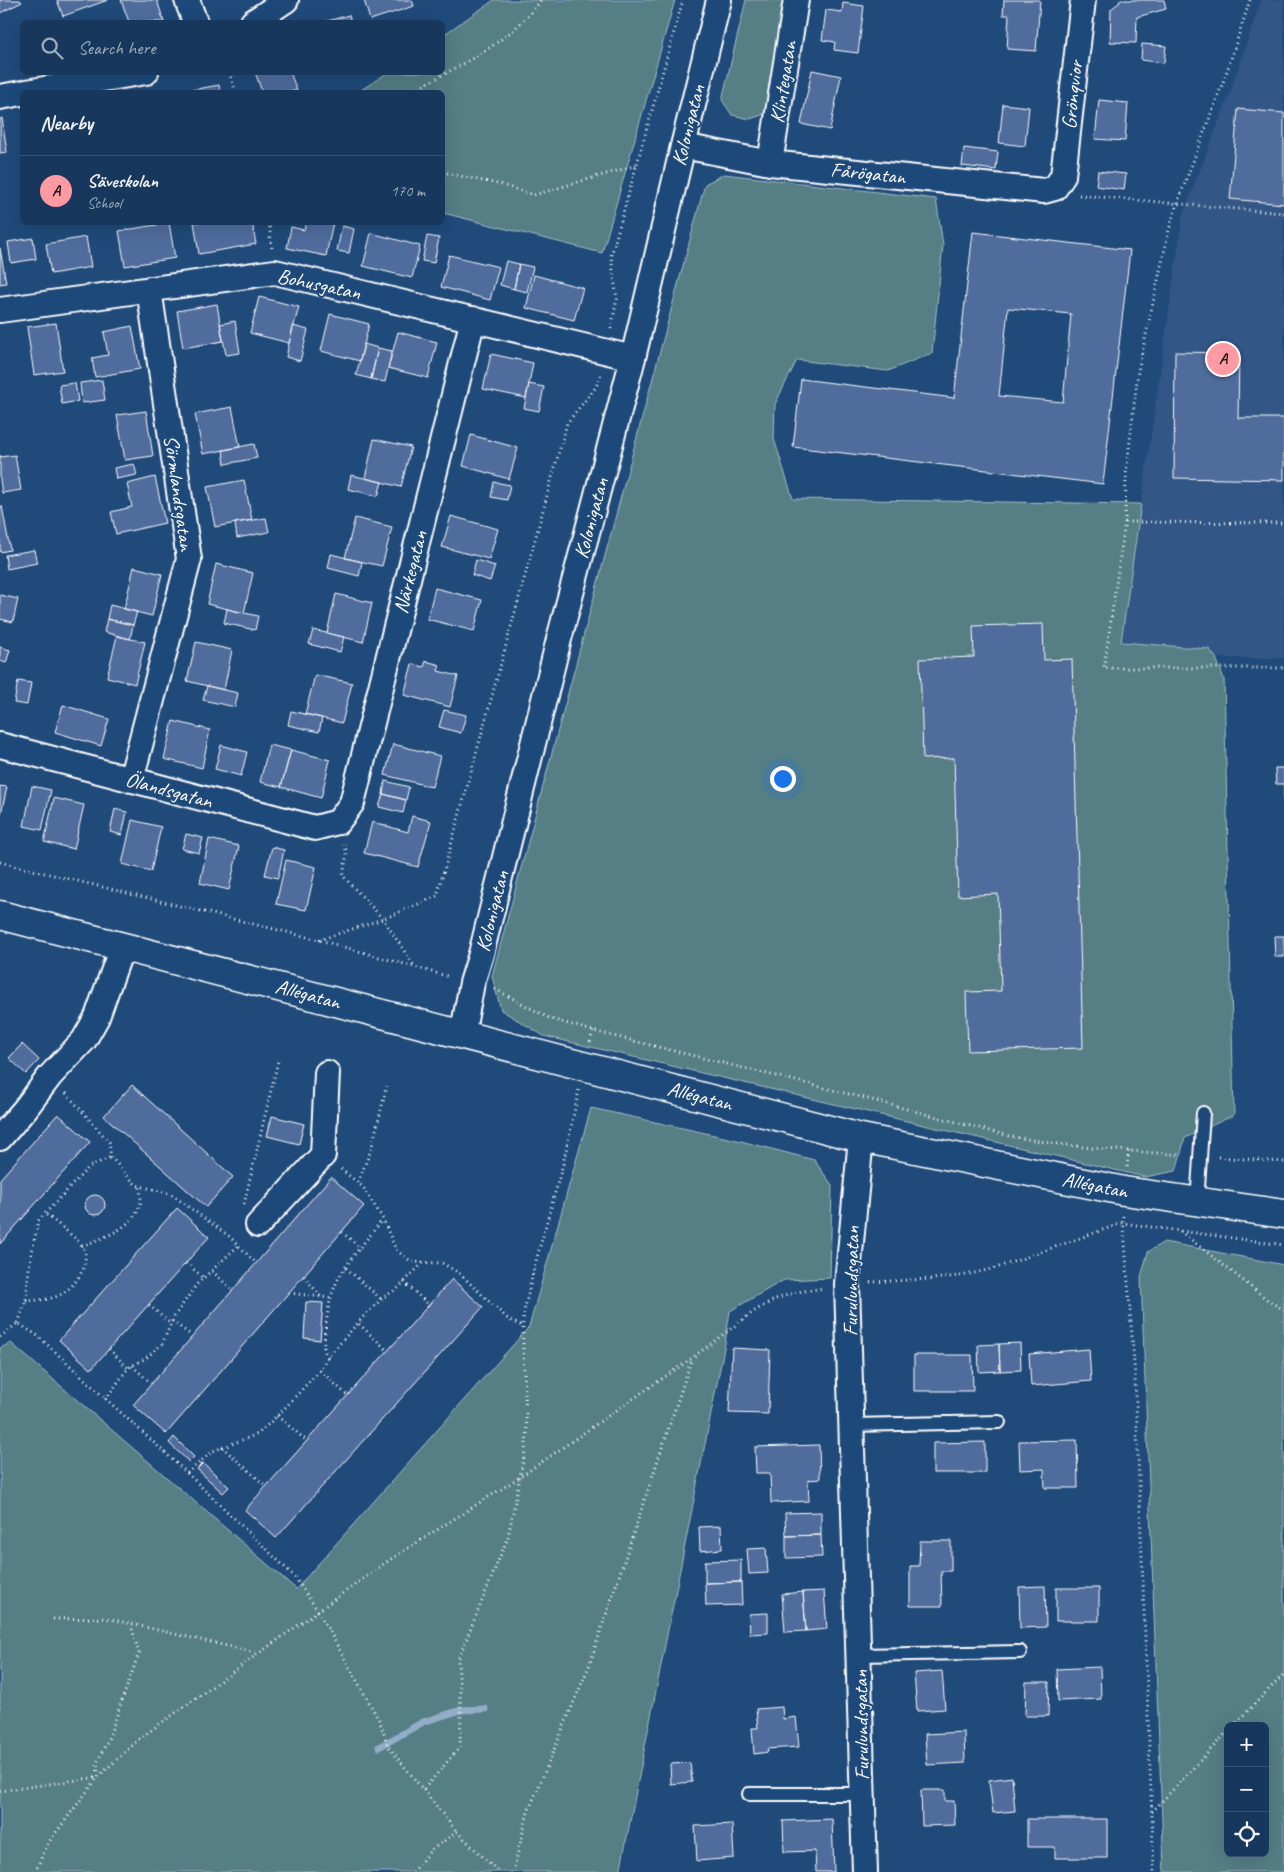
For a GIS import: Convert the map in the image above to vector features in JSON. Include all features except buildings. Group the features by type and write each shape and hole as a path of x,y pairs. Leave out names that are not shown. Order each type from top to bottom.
{"street":[{"path":"187,0 194,20"},
{"path":"256,20 286,0"},
{"name":"Kolonigatan","path":"462,1036 472,983 484,945 558,643 633,358 719,0"},
{"name":"Klintegatan","path":"770,163 796,0"},
{"name":"Grönqvior","path":"1055,188 1063,176 1083,0"},
{"path":"38,90 128,75"},
{"path":"0,97 20,93"},
{"name":"Fårögatan","path":"683,146 770,163 1044,192 1055,188"},
{"name":"Bohusgatan","path":"0,310 275,272 633,358"},
{"name":"Sörmlandsgatan","path":"131,780 190,559 149,289"},
{"name":"Närkegatan","path":"338,822 352,803 473,319"},
{"name":"Ölandsgatan","path":"0,745 315,828 338,822"},
{"name":"Allégatan","path":"0,915 861,1138 1124,1191 1284,1214"},
{"path":"0,1138 26,1109 50,1076 84,1040 97,1017 122,947"},
{"path":"250,1224 323,1155 328,1073"},
{"path":"0,1120 6,1114 26,1109"},
{"name":"Furulundsgatan","path":"861,1138 847,1284 865,1872"}],"lane":[{"path":"1197,1202 1203,1113"},
{"path":"850,1425 999,1422"},
{"name":"Furulundsgatan","path":"859,1655 1020,1652"},
{"name":"Furulundsgatan","path":"749,1794 862,1794"}],"path":[{"path":"445,74 484,53 530,15 541,0"},
{"path":"319,940 384,919 437,896 567,422 596,387 607,352 617,299 611,256 682,0"},
{"path":"1250,0 1226,77 1177,204 1169,230 1138,371 1126,474 1125,522 1104,668 1284,668"},
{"path":"230,75 235,90"},
{"path":"414,90 442,75"},
{"path":"445,173 502,185 534,195 637,165"},
{"path":"1055,188 1072,194 1284,213"},
{"path":"1125,522 1284,522"},
{"path":"338,822 347,853 343,876 384,919 415,967"},
{"path":"0,862 319,940 498,990 551,1018 593,1031 857,1096 1009,1136 1091,1148 1284,1162"},
{"path":"424,1789 460,1747 461,1710 458,1660 508,1537 527,1435 523,1316 534,1268 563,1164 593,1031"},
{"path":"250,1224 247,1187 278,1061"},
{"path":"50,1076 109,1142 110,1157 136,1184 171,1194 230,1236 256,1263"},
{"path":"358,1182 371,1150 387,1086"},
{"path":"323,1155 363,1187 383,1219 396,1250 412,1262 442,1263 459,1273 509,1320 522,1326"},
{"path":"0,1337 18,1323 26,1301 29,1268 38,1220 90,1167 110,1157"},
{"path":"82,1246 128,1225 141,1204 140,1185"},
{"path":"26,1301 50,1298 63,1293 77,1280 86,1258 82,1246 45,1214"},
{"path":"328,1357 324,1352 324,1337 334,1287 383,1219"},
{"path":"1122,1223 1135,1376 1154,1872"},
{"path":"35,1872 48,1843 98,1777 139,1739 388,1561 520,1478 692,1358 756,1310 776,1299 796,1292 847,1284 966,1275 996,1268 1122,1223 1284,1245"},
{"path":"1180,1231 1269,1301 1284,1310"},
{"path":"342,1232 361,1249"},
{"path":"106,1399 130,1367 146,1358 162,1344 172,1322 196,1285 238,1246"},
{"path":"187,1472 213,1451 258,1434 320,1370 328,1357 359,1324 364,1316 424,1262"},
{"path":"186,1263 204,1278"},
{"path":"346,1268 381,1299"},
{"path":"212,1271 232,1290"},
{"path":"304,1276 321,1297"},
{"path":"404,1282 428,1305"},
{"path":"289,1293 331,1298"},
{"path":"149,1305 192,1336"},
{"path":"18,1323 38,1336 187,1472 294,1576 318,1611 380,1722 384,1740 388,1746 457,1832 498,1872"},
{"path":"359,1324 388,1350"},
{"path":"109,1349 151,1383"},
{"path":"513,1872 528,1812 589,1666 692,1358"},
{"path":"320,1370 348,1396"},
{"path":"277,1416 307,1441"},
{"path":"222,1447 266,1486"},
{"path":"53,1619 106,1618 257,1653"},
{"path":"98,1777 97,1763 109,1737 138,1652 131,1625"},
{"path":"1237,1722 1284,1674"},
{"path":"1152,1813 1224,1735"},
{"path":"0,1791 98,1777"},
{"path":"412,1872 431,1850 457,1832"}],"shaded area":[{"path":"1261,0 1284,0 1284,658 1216,658 1209,649 1121,642 1183,214 1231,90"}],"green space":[{"path":"494,0 675,0 602,253 445,214 445,90 361,90 384,75 445,75 445,34"},
{"path":"746,0 785,0 765,114 750,119 732,115 722,100"},
{"path":"724,174 936,199 943,245 932,353 888,371 797,360 775,404 774,439 793,499 1141,504 1121,642 1209,649 1216,658 1224,679 1234,1115 1185,1138 1176,1171 1145,1177 544,1036 501,1010 492,976 705,184"},
{"path":"591,1108 737,1140 814,1160 832,1185 830,1278 784,1280 730,1311 620,1872 0,1872 0,1348 11,1343 296,1589 529,1327"},
{"path":"1164,1242 1284,1265 1284,1872 1164,1872 1141,1277 1148,1252"}],"waterway":[{"path":"379,1747 423,1722 461,1710 485,1709"}],"place":[{"name":"Säveskolan","path":"1223,359"}]}
